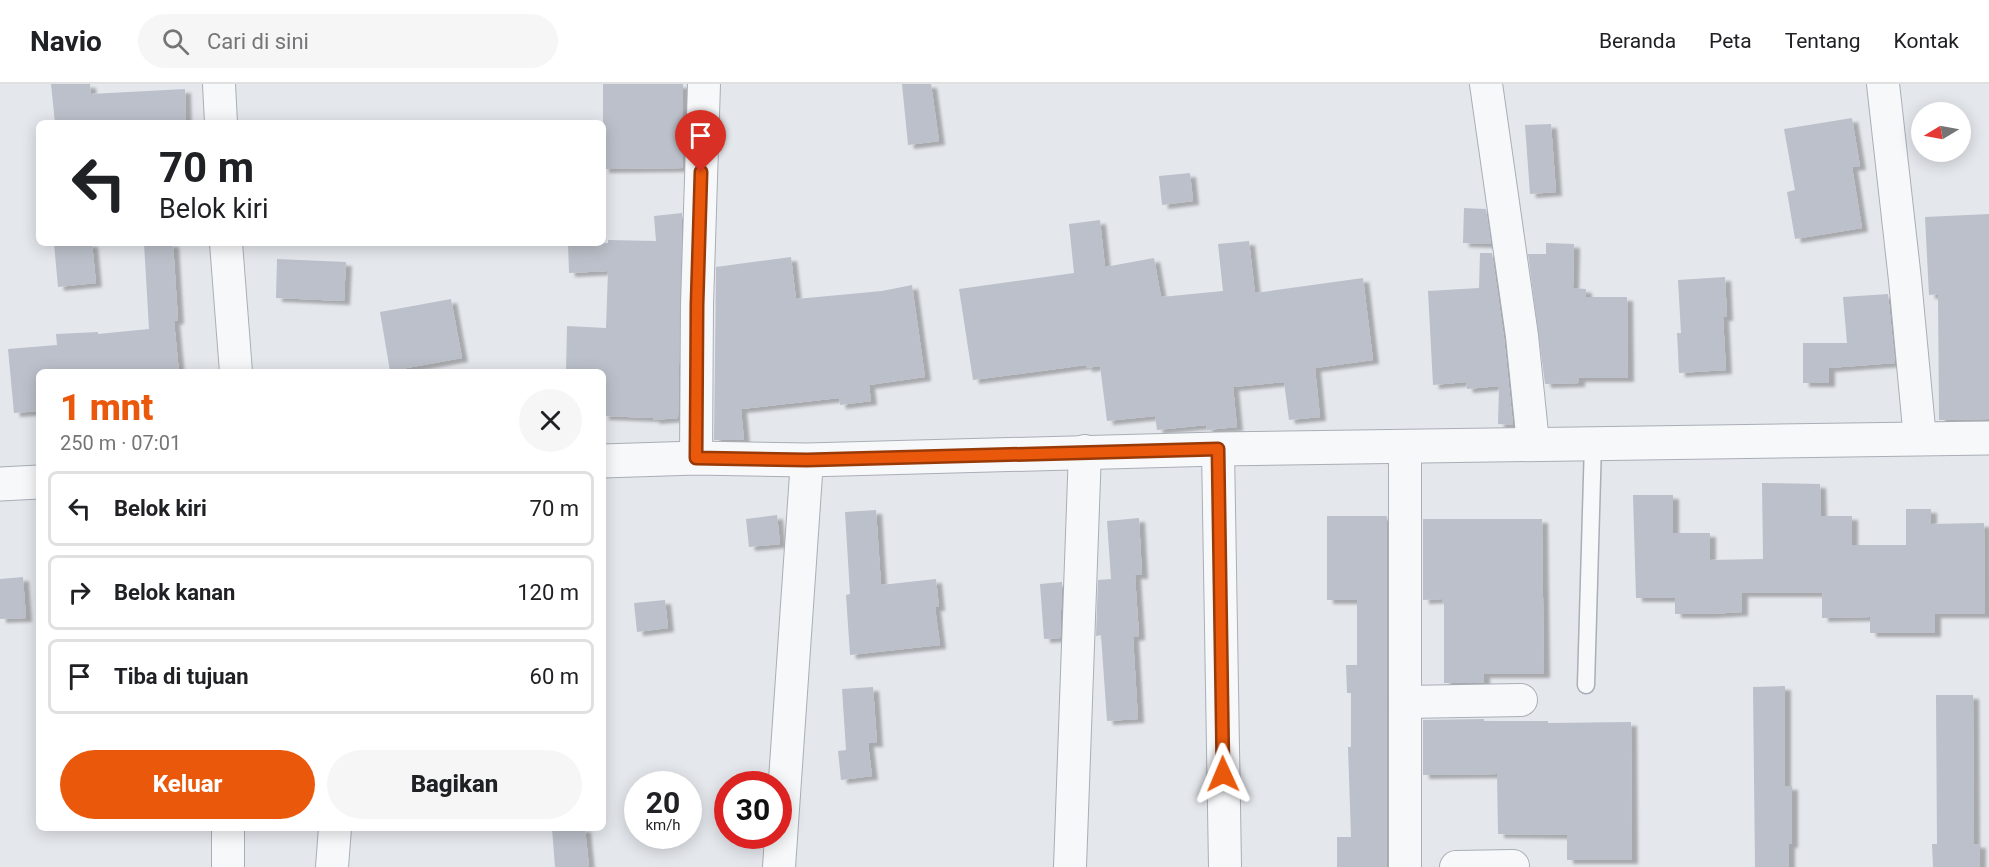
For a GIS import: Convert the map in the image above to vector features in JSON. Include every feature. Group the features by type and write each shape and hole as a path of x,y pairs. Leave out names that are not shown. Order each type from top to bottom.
{"street":[{"path":"219,84 221,120"},
{"path":"696,458 697,305 704,84"},
{"path":"1486,84 1522,336 1533,443"},
{"path":"1883,84 1920,439"},
{"path":"226,246 236,369"},
{"path":"606,461 696,458 807,460 1085,451 1533,443 1989,438"},
{"path":"1405,446 1405,867"},
{"path":"1218,449 1225,867"},
{"path":"1070,867 1085,451"},
{"path":"779,867 807,460"},
{"path":"0,484 36,482"},
{"path":"1405,702 1521,700"},
{"path":"228,831 228,867"},
{"path":"332,867 335,831"},
{"path":"1456,867 1513,866"}],"lane":[{"path":"1586,685 1593,443"}],"building":[{"path":"51,84 90,84 91,94 185,89 186,120 55,120"},
{"path":"603,84 683,84 683,168 606,169 606,120 603,120"},
{"path":"902,84 931,84 939,141 908,145"},
{"path":"1852,118 1860,166 1852,167 1862,228 1795,239 1787,192 1795,190 1784,129"},
{"path":"1551,124 1556,192 1530,194 1525,125"},
{"path":"1190,173 1193,201 1162,205 1159,176"},
{"path":"1464,208 1486,209 1491,244 1463,243"},
{"path":"682,213 678,418 654,420 653,418 606,416 606,369 566,369 567,326 606,328 608,271 569,273 568,246 606,246 608,240 656,241 654,216"},
{"path":"1989,214 1989,419 1939,420 1938,294 1929,295 1925,217"},
{"path":"1100,220 1105,267 1154,258 1161,297 1223,291 1218,244 1249,241 1255,293 1363,278 1373,360 1315,368 1320,417 1289,420 1284,382 1233,387 1237,427 1207,430 1206,425 1157,430 1155,416 1107,421 1100,366 1086,368 1086,365 973,380 959,289 1074,273 1069,224"},
{"path":"1546,243 1574,244 1573,288 1586,289 1586,297 1627,297 1628,378 1579,378 1579,383 1545,384 1528,254 1546,254"},
{"path":"54,246 92,246 96,283 58,287"},
{"path":"144,246 173,246 178,320 174,321 179,369 36,369 36,411 14,413 8,349 57,345 56,334 98,332 98,334 149,329"},
{"path":"1480,253 1492,253 1513,425 1498,424 1499,386 1467,389 1466,382 1433,385 1428,291 1479,288"},
{"path":"791,257 796,299 882,291 912,285 925,377 869,385 871,401 840,405 839,398 741,409 744,440 714,440 716,267"},
{"path":"277,259 346,262 344,301 276,298"},
{"path":"1725,277 1727,317 1723,317 1726,370 1679,373 1677,333 1681,333 1678,280"},
{"path":"1888,294 1895,363 1829,368 1829,383 1803,383 1803,343 1847,343 1843,297"},
{"path":"451,299 462,358 390,369 380,312"},
{"path":"1762,483 1820,484 1821,516 1852,516 1852,545 1906,545 1906,509 1931,509 1931,524 1984,523 1985,614 1935,614 1935,633 1870,633 1870,617 1822,618 1822,593 1742,593 1742,612 1710,614 1675,614 1675,598 1636,598 1633,495 1673,495 1673,533 1710,533 1710,560 1763,559"},
{"path":"876,510 881,585 936,579 939,607 935,607 940,645 850,655 846,595 850,594 845,512"},
{"path":"777,515 780,544 749,547 746,519"},
{"path":"1327,516 1387,516 1387,867 1337,867 1337,837 1351,837 1348,747 1351,747 1351,693 1347,693 1346,665 1357,665 1357,600 1327,600"},
{"path":"1139,518 1142,575 1135,575 1139,636 1133,637 1138,719 1107,721 1101,635 1096,636 1098,580 1111,579 1107,521"},
{"path":"1423,519 1542,519 1544,674 1484,674 1484,683 1444,683 1444,603 1442,599 1423,600"},
{"path":"23,577 26,618 0,619 0,579"},
{"path":"1062,582 1060,638 1044,639 1040,584"},
{"path":"665,600 668,628 637,632 634,603"},
{"path":"1785,686 1785,786 1792,786 1792,844 1789,844 1789,867 1755,867 1753,687"},
{"path":"873,687 877,743 868,743 872,776 841,780 838,751 846,750 842,689"},
{"path":"1936,695 1973,695 1974,844 1980,844 1980,867 1933,867 1932,844 1937,844"},
{"path":"1484,719 1484,721 1548,721 1548,723 1631,722 1632,860 1567,860 1567,835 1498,834 1497,774 1423,775 1423,720"},
{"path":"552,831 585,831 589,867 555,867"}],"route":[{"path":"701,172 696,458 807,460 1218,449 1223,774"}]}
